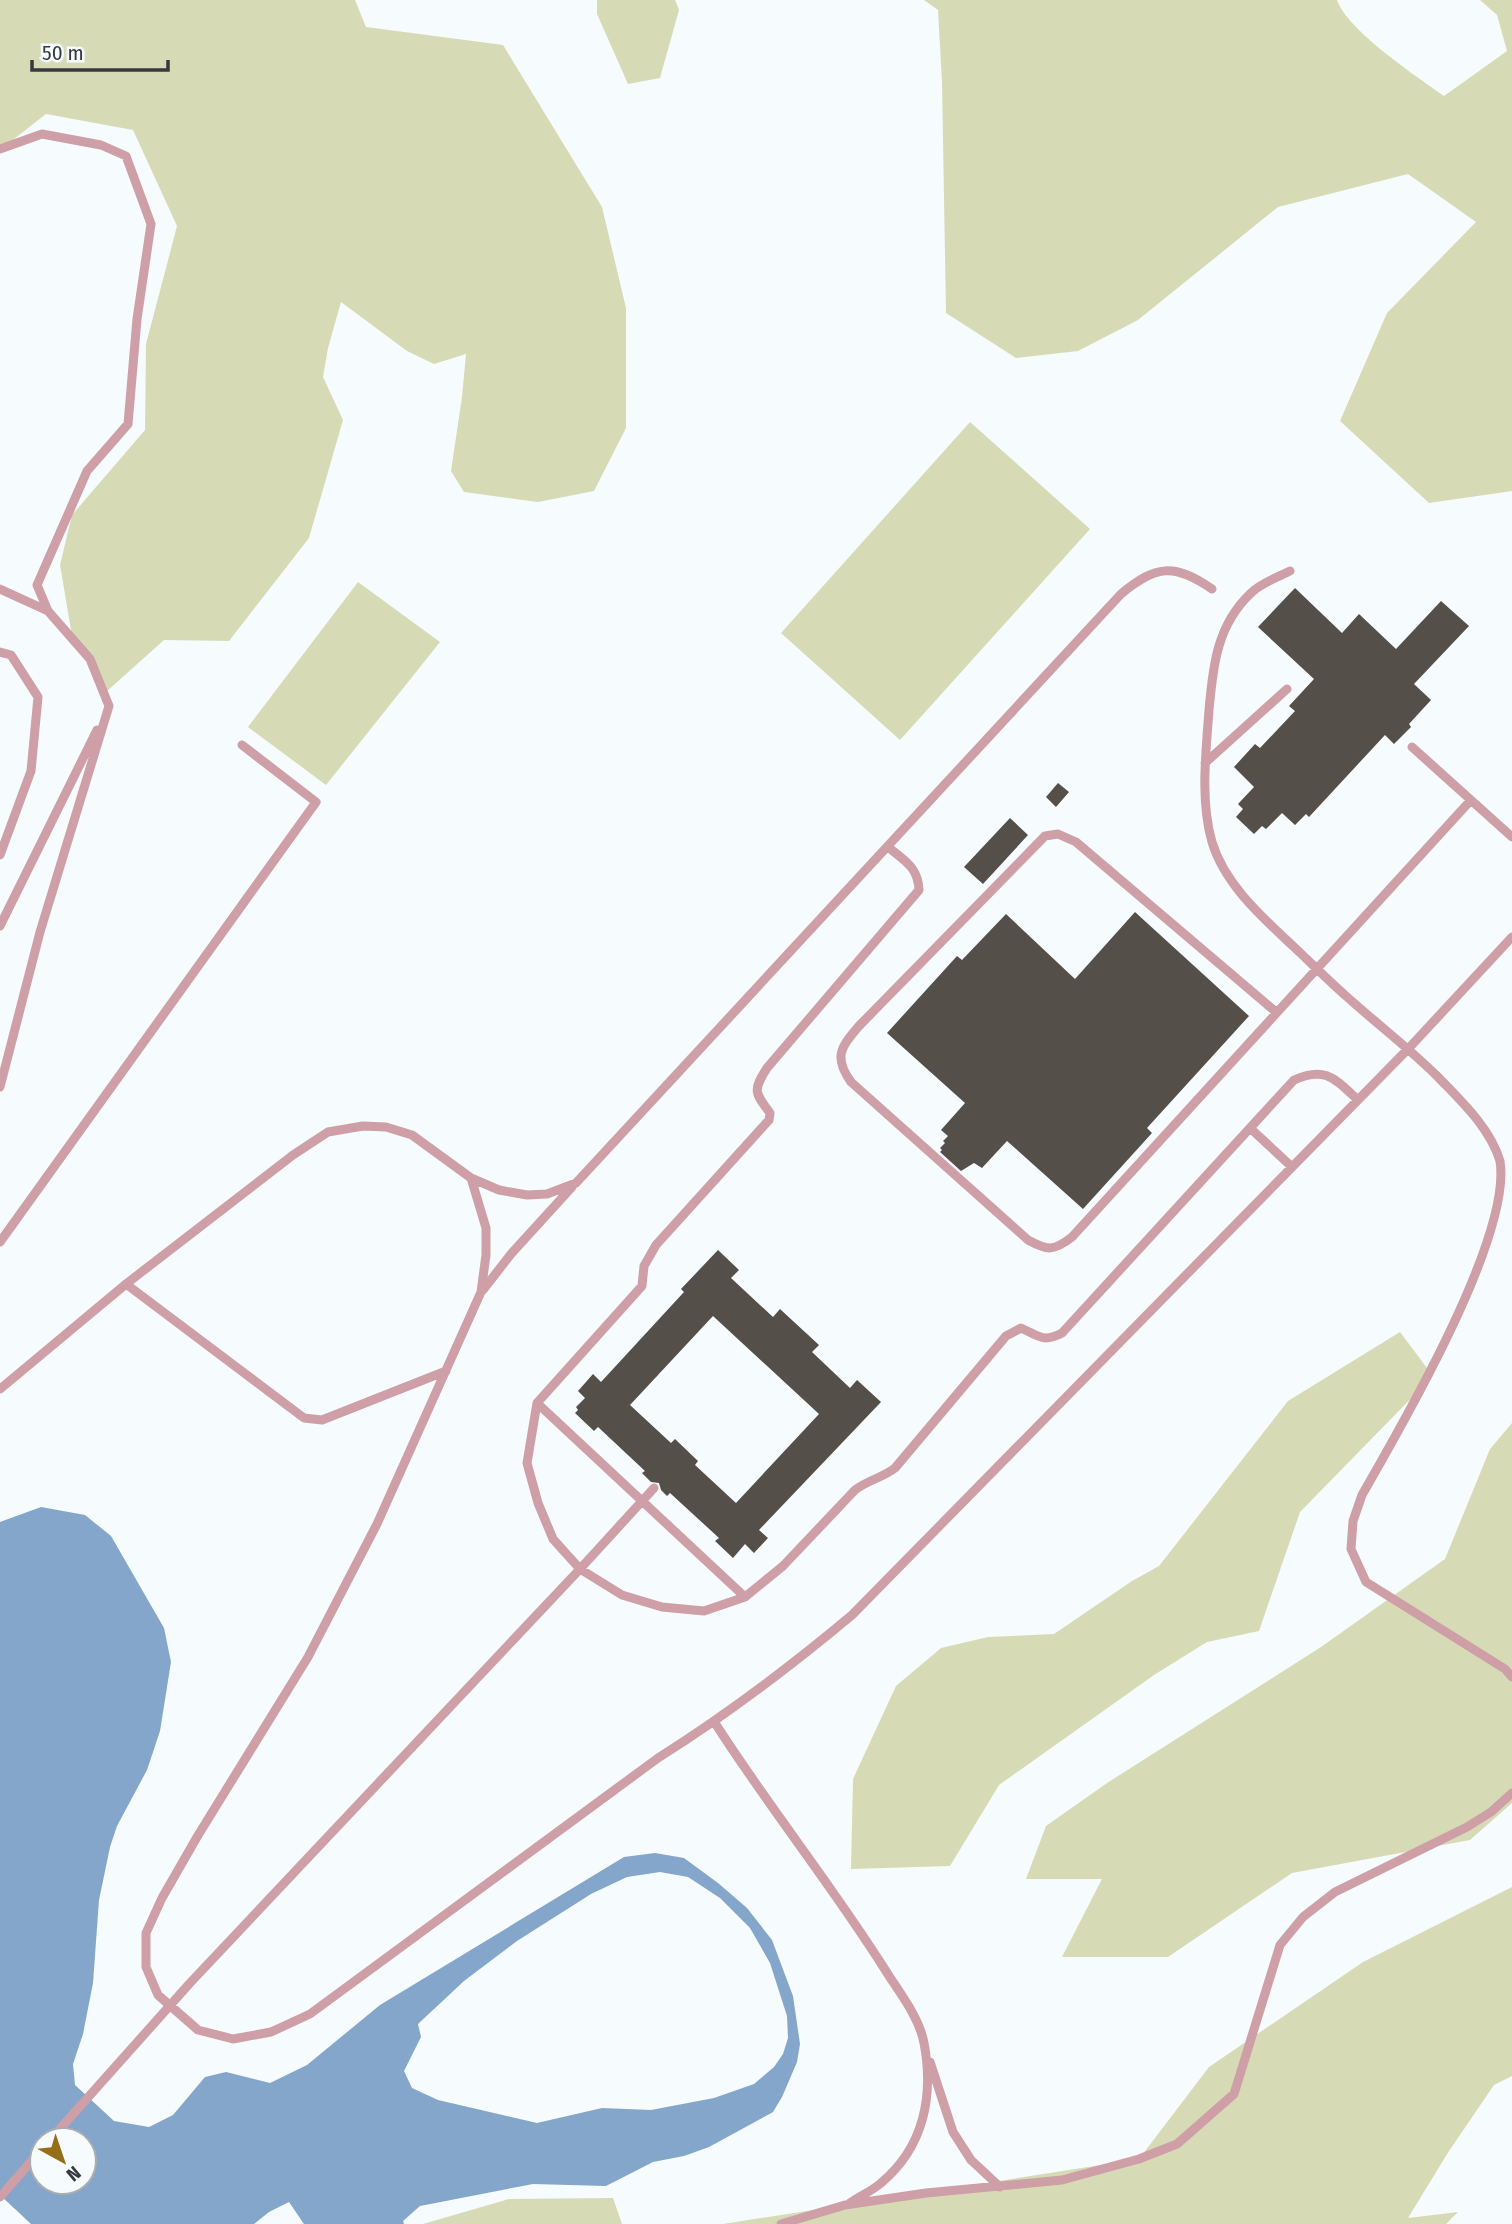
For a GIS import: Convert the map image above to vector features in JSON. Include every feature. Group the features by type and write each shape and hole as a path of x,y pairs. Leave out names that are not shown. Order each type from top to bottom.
{"lane":[{"path":"0,149 43,134 101,145 126,156 150,224 128,424 86,471 37,585 48,611 90,659 109,706 40,932 0,1087"},
{"path":"1212,589 1193,575 1165,569 1142,576 1121,594 576,1183 511,1254 481,1292 377,1524 308,1657 156,1909 146,1933 146,1967 158,1995 198,2030 233,2039 271,2032 310,2014 658,1758 715,1723 805,1654 852,1615 1409,1048 1512,937"},
{"path":"1290,570 1252,591 1227,623 1213,666 1205,763 1207,812 1212,843 1226,872 1260,915 1347,997 1409,1048 1465,1105 1487,1133 1501,1163 1503,1203 1483,1265 1447,1348 1362,1495 1353,1521 1352,1549 1366,1581 1505,1669 1512,1677"},
{"path":"0,589 48,611"},
{"path":"0,652 11,655 38,697 31,771 0,855"},
{"path":"1205,763 1287,690"},
{"path":"0,926 109,706"},
{"path":"0,1242 316,802 242,746"},
{"path":"1412,747 1512,838"},
{"path":"1276,1012 1076,842 1058,834 1045,835 859,1026 843,1045 840,1059 851,1082 1028,1240 1045,1249 1060,1246 1072,1237 1471,800"},
{"path":"888,847 918,876 919,890 756,1085 757,1096 770,1113 769,1120 656,1245 644,1266 642,1286 537,1403 527,1463 538,1503 553,1538 580,1569 622,1595 662,1607 705,1611 745,1597 783,1566 855,1490 866,1481 881,1479 895,1468 1006,1336 1021,1328 1042,1338 1051,1339 1062,1333 1294,1080 1310,1073 1328,1075 1358,1100"},
{"path":"0,1389 126,1284 293,1155 328,1132 363,1126 386,1127 412,1135 471,1178 499,1190 527,1195 547,1194 576,1183"},
{"path":"1250,1128 1292,1167"},
{"path":"471,1178 486,1228 486,1255 481,1292"},
{"path":"126,1284 304,1418 322,1420 446,1371"},
{"path":"537,1403 745,1597"},
{"path":"62,2126 190,1983 654,1488"},
{"path":"715,1723 757,1788 847,1910 911,2011 953,2132 971,2160 1000,2187"},
{"path":"781,2224 845,2205 926,2193 1062,2180 1139,2159 1177,2144 1234,2094 1280,1945 1303,1917 1335,1892 1491,1812 1512,1793"},
{"path":"845,2205 881,2183 908,2155 919,2134 926,2110 928,2076 923,2040"},
{"path":"0,2197 28,2166"}],"green space":[{"path":"0,0 355,0 366,27 503,45 602,207 626,308 626,428 594,491 538,502 464,492 451,471 466,354 434,364 407,351 341,302 323,377 343,420 309,538 229,641 164,640 106,692 72,636 60,565 72,515 145,430 146,344 177,226 133,130 46,114 0,150"},
{"path":"597,0 675,0 679,10 660,78 628,84 597,14"},
{"path":"924,0 1337,0 1343,12 1368,38 1444,96 1507,51 1497,15 1480,0 1512,0 1512,491 1429,503 1340,421 1387,313 1476,222 1408,174 1278,207 1138,320 1078,351 1016,358 946,313 938,10"},
{"path":"970,422 1090,529 900,740 781,633"},
{"path":"358,582 440,642 326,785 248,727"},
{"path":"1400,1332 1433,1376 1300,1512 1259,1631 1207,1642 1154,1675 999,1785 950,1866 851,1869 853,1779 896,1686 941,1648 988,1637 1054,1634 1159,1566 1288,1401"},
{"path":"1512,1423 1512,1803 1470,1840 1292,1873 1168,1957 1062,1957 1102,1879 1026,1879 1046,1826 1107,1783 1321,1647 1445,1559 1490,1449"},
{"path":"1512,1887 1512,2076 1494,2085 1408,2218 1458,2212 1446,2224 723,2224 1139,2159 1209,2067 1363,1962"},
{"path":"613,2198 622,2224 423,2224 509,2199"}],"water":[{"path":"41,1507 85,1515 111,1536 164,1628 171,1662 160,1731 147,1770 117,1826 110,1847 99,1900 93,1983 83,2034 73,2064 75,2085 114,2121 149,2127 173,2115 205,2077 226,2072 270,2083 307,2065 380,2005 624,1857 655,1853 684,1858 718,1883 747,1908 772,1940 793,1996 800,2044 797,2062 773,2112 709,2147 684,2156 653,2162 606,2186 533,2184 420,2206 403,2221 404,2224 304,2224 289,2202 269,2212 254,2224 31,2224 0,2195 0,1522","holes":["660,1872 688,1877 720,1898 750,1928 770,1963 787,2016 788,2038 783,2054 774,2067 754,2084 714,2098 651,2110 602,2108 537,2123 438,2100 412,2088 404,2071 421,2037 418,2024 464,1981 517,1941 591,1894 627,1877"]}],"building":[{"path":"1295,588 1342,633 1359,614 1396,649 1441,601 1469,626 1414,684 1431,700 1394,744 1385,735 1309,817 1306,814 1295,825 1282,813 1266,829 1262,826 1254,834 1236,817 1243,809 1238,804 1254,787 1234,767 1255,744 1260,748 1295,711 1289,706 1314,679 1258,627"},
{"path":"1058,783 1069,792 1056,807 1046,797"},
{"path":"1010,818 1028,835 983,884 964,867"},
{"path":"1135,912 1249,1016 1147,1128 1152,1133 1083,1209 1007,1141 982,1168 974,1163 961,1171 940,1152 945,1143 943,1141 948,1136 941,1130 965,1103 887,1033 957,956 962,960 1006,914 1075,979"},
{"path":"718,1250 739,1270 731,1278 773,1317 780,1309 819,1345 812,1352 850,1388 857,1380 881,1402 759,1530 768,1538 754,1553 745,1544 733,1558 715,1541 719,1538 670,1493 667,1496 659,1483 651,1482 642,1473 645,1471 598,1427 594,1431 575,1413 578,1410 576,1407 585,1398 578,1391 593,1374 601,1382 684,1292 681,1289","holes":["713,1316 819,1414 736,1503 695,1465 698,1461 675,1439 671,1443 630,1405"]}]}
